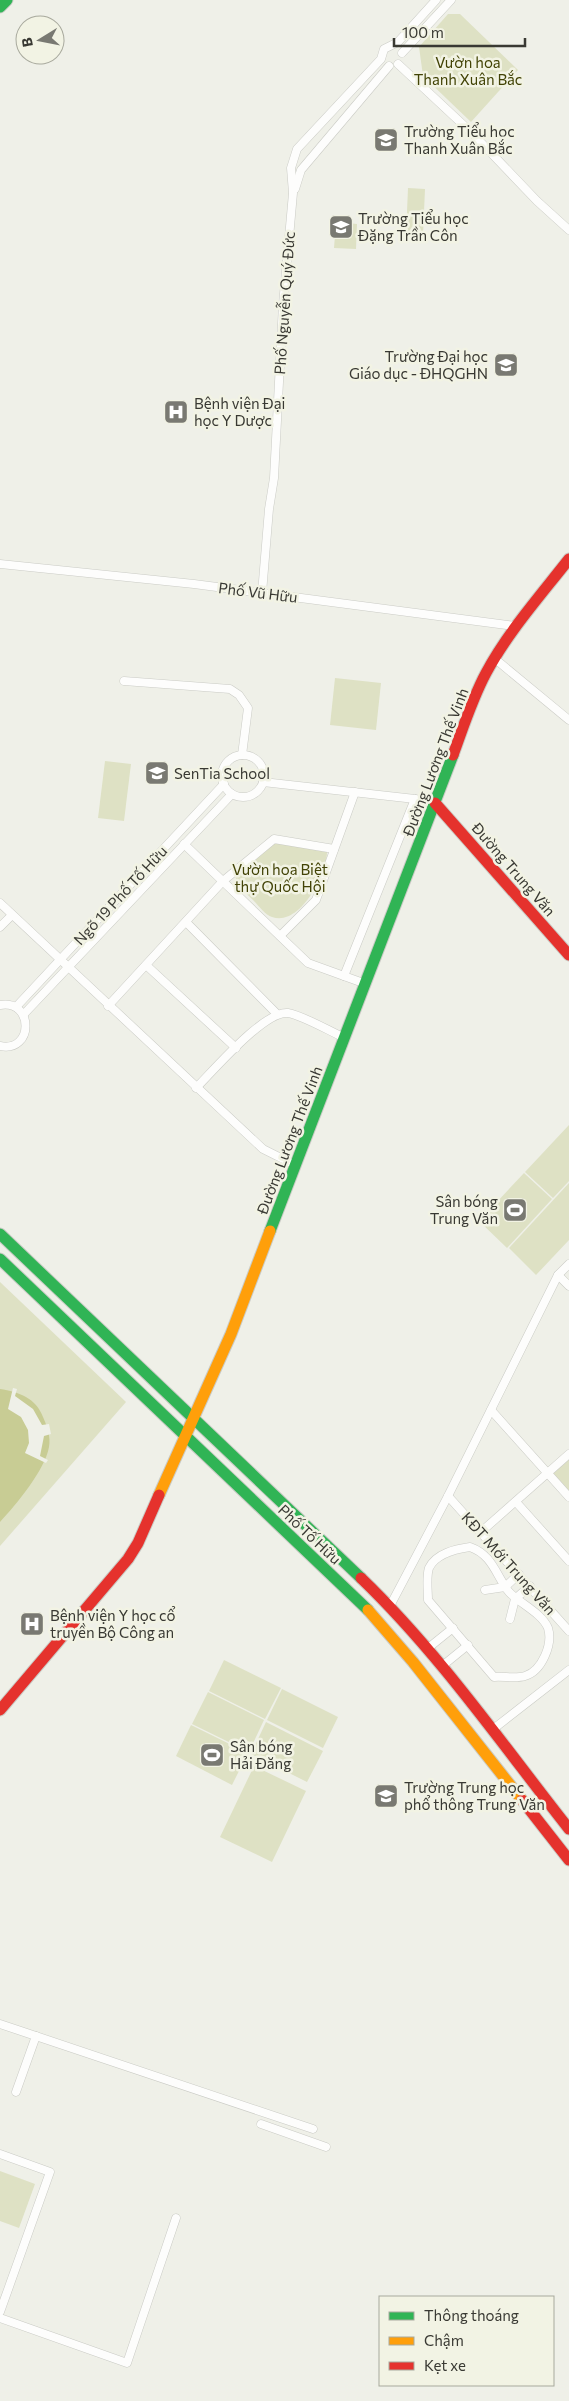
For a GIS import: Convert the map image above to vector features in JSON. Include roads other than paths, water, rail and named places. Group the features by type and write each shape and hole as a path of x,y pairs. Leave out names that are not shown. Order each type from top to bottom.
{"main road":[{"path":"0,7 7,0"},
{"name":"Đường Lương Thế Vinh","path":"0,1710 133,1551 186,1438 233,1329 477,692 494,658 515,626 569,559"},
{"name":"Đường Trung Văn","path":"435,803 569,954"},
{"name":"Phố Tố Hữu","path":"0,1234 390,1606 427,1649 569,1829"},
{"name":"Phố Tố Hữu","path":"0,1259 369,1611 401,1648 569,1860"},
{"path":"478,1744 493,1732"}],"street":[{"name":"Phố Nguyễn Quý Đức","path":"262,593 269,509 274,478 283,305 293,193 292,168 297,149 381,59 384,49 398,42 436,0"},
{"path":"402,53 451,0"},
{"path":"381,59 389,66 398,64 402,59 402,53 397,47 398,42"},
{"path":"398,64 473,134 537,201 569,230"},
{"name":"Phố Nguyễn Quý Đức","path":"293,193 301,170 389,66"},
{"path":"292,168 301,170"},
{"name":"Phố Vũ Hữu","path":"0,564 262,593 515,626"},
{"path":"494,658 569,720"},
{"path":"124,681 230,689 239,695 248,708 242,755"},
{"path":"250,756 262,766 264,782 253,795 243,797 232,794 224,784 223,768 234,757 250,756"},
{"path":"264,782 415,798 435,803"},
{"name":"Ngõ 19 Phố Tố Hữu","path":"16,1007 224,784"},
{"path":"280,936 316,900 355,792"},
{"name":"Ngõ 19 Phố Tố Hữu","path":"24,1014 232,794"},
{"path":"344,976 415,798"},
{"path":"108,1006 223,881 274,839 334,849"},
{"path":"184,844 308,963 366,984"},
{"path":"0,903 67,968 262,1149 295,1166"},
{"path":"0,927 12,915"},
{"path":"186,922 276,1014"},
{"path":"146,965 236,1048"},
{"path":"0,1005 16,1007 24,1014 27,1027 21,1040 10,1046 0,1046"},
{"path":"196,1088 260,1024 276,1014 289,1013 345,1038"},
{"path":"390,1606 448,1496 558,1275 569,1264"},
{"path":"558,1275 569,1286"},
{"path":"491,1410 569,1497"},
{"path":"482,1531 569,1454"},
{"name":"KĐT Mới Trung Văn","path":"448,1496 482,1531 569,1631"},
{"path":"516,1502 569,1561"},
{"path":"470,1547 478,1550 498,1570 505,1587 515,1599 528,1606 548,1628 549,1646 538,1668 525,1676 494,1676 428,1600 429,1568 438,1558 453,1549 470,1547"},
{"path":"485,1590 505,1587 519,1574"},
{"path":"510,1619 515,1599 530,1586"},
{"path":"427,1649 453,1628"},
{"path":"441,1667 468,1646"},
{"path":"493,1732 569,1670"},
{"path":"0,2024 313,2129"},
{"path":"16,2092 36,2036"},
{"path":"261,2124 326,2147"},
{"path":"0,2154 50,2172 0,2312"},
{"path":"0,2318 127,2363 176,2218"}],"place":[{"name":"Trường Tiểu học Thanh Xuân Bắc","path":"386,140"},
{"name":"Trường Tiểu học Đặng Trần Côn","path":"341,227"},
{"name":"Trường Đại học Giáo dục - ĐHQGHN","path":"506,365"},
{"name":"Bệnh viện Đại học Y Dược","path":"176,412"},
{"name":"SenTia School","path":"157,773"},
{"name":"Sân bóng Trung Văn","path":"515,1210"},
{"name":"Bệnh viện Y học cổ truyền Bộ Công an","path":"32,1624"},
{"name":"Sân bóng Hải Đăng","path":"212,1755"},
{"name":"Trường Trung học phổ thông Trung Văn","path":"386,1796"}],"park label":[{"name":"Vườn hoa Thanh Xuân Bắc","path":"468,70"},
{"name":"Vườn hoa Biệt thự Quốc Hội","path":"280,878"}]}
